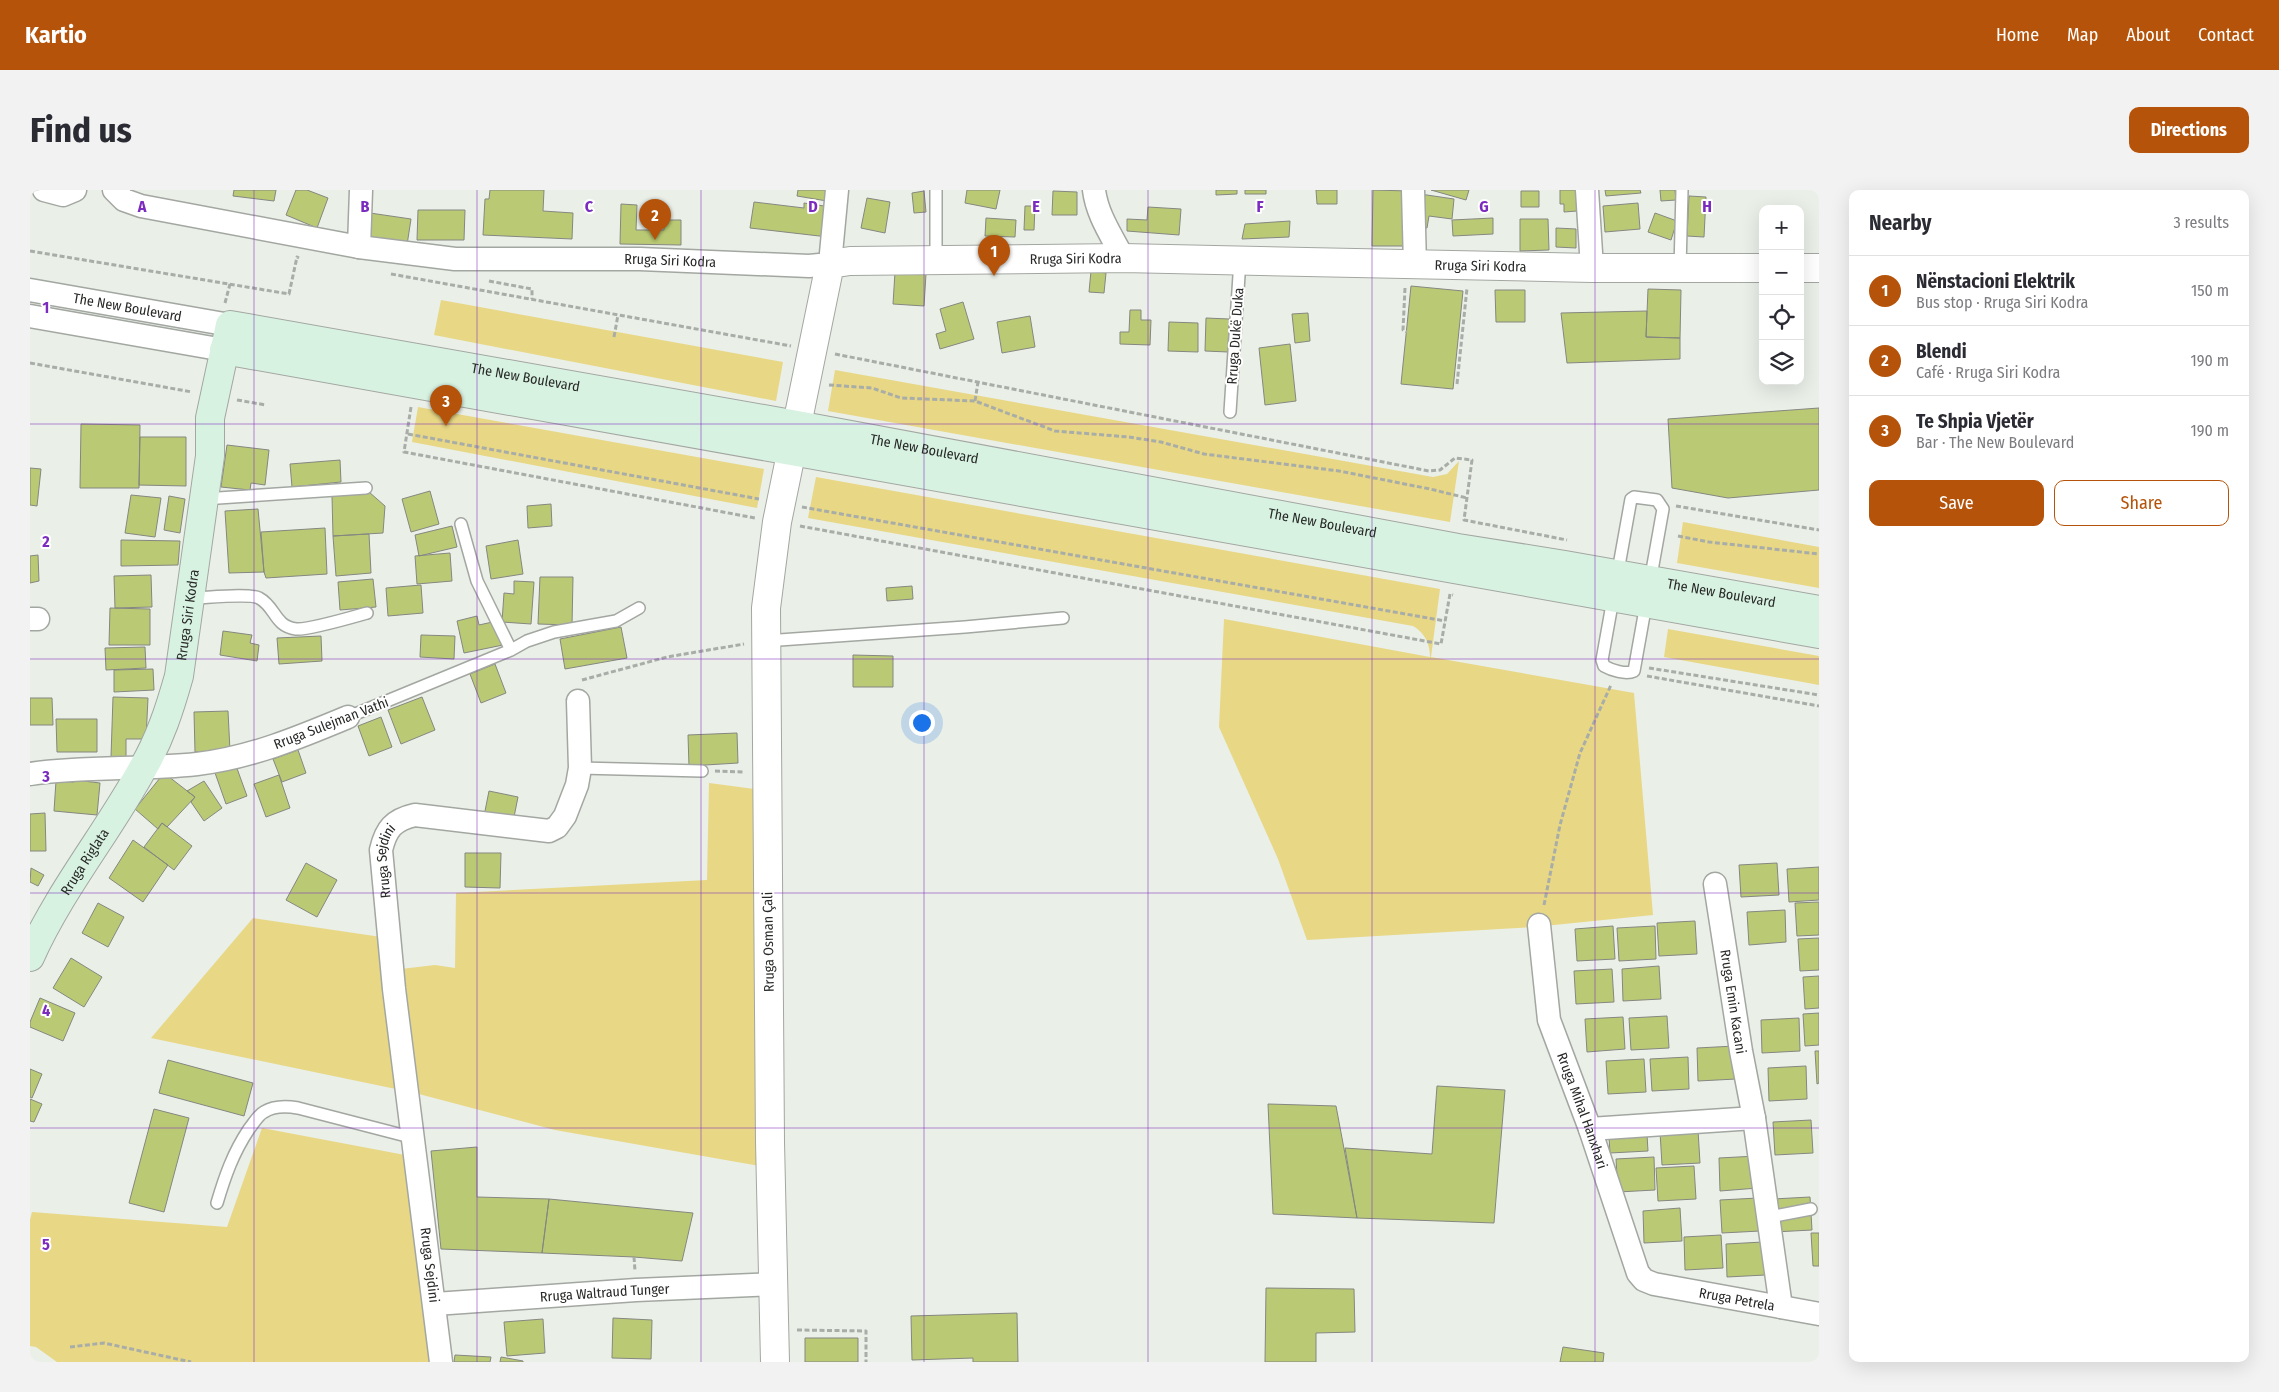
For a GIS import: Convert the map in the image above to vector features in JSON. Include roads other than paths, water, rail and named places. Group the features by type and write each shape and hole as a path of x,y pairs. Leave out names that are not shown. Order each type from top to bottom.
{"main road":[{"name":"Rruga Siri Kodra","path":"210,456 228,422 233,399 237,340"},
{"name":"Rruga Siri Kodra","path":"144,767 171,707 179,676 210,456 210,418 237,340"},
{"name":"The New Boulevard","path":"237,340 1615,586 1819,610"},
{"name":"The New Boulevard","path":"1648,591 1819,634"},
{"name":"Rruga Riglata","path":"30,957 60,903 144,767"}],"street":[{"path":"44,190 63,195 75,190"},
{"name":"Rruga Siri Kodra","path":"114,190 124,200 141,206 359,246 455,259 640,259 809,266 850,261 936,262 1123,258 1592,268 1759,268"},
{"path":"359,246 361,190"},
{"path":"830,264 837,190"},
{"path":"1094,190 1101,215 1123,258"},
{"path":"1411,265 1413,190"},
{"path":"1587,190 1592,268"},
{"name":"Rruga Osman Çali","path":"775,1362 764,641 768,586 794,438 830,264"},
{"path":"1804,268 1819,268"},
{"name":"The New Boulevard","path":"30,290 237,340"},
{"name":"The New Boulevard","path":"30,316 237,340"},
{"name":"Rruga Sejdini","path":"441,1362 394,989 381,850 385,835 403,818 415,815 549,831 557,827 565,816 577,785 580,768 578,701"},
{"name":"Rruga Sulejman Vathi","path":"30,774 198,764 238,756 284,743 348,717"},
{"name":"Rruga Emin Kacani","path":"1714,884 1739,1041 1754,1118 1781,1307"},
{"name":"Rruga Mihal Hanxhari","path":"1540,925 1549,1020 1590,1128 1633,1264 1644,1280 1654,1284"},
{"path":"1590,1128 1754,1118"},
{"name":"Rruga Waltraud Tunger","path":"435,1304 636,1290 774,1284"},
{"name":"Rruga Petrela","path":"1654,1284 1819,1314"}],"lane":[{"path":"936,190 936,262"},
{"path":"1680,269 1682,190"},
{"name":"Rruga Dukë Duka","path":"1230,412 1240,260"},
{"path":"204,499 366,488"},
{"path":"1634,497 1657,500 1663,509 1633,669 1617,670 1604,666 1602,660 1615,586 1631,499 1634,497"},
{"path":"461,524 477,581 511,650"},
{"path":"190,598 253,596 266,604 279,621 286,626 299,629 367,613"},
{"name":"Rruga Sulejman Vathi","path":"348,717 511,650 527,641 554,632 616,621 639,608"},
{"path":"764,641 1063,618"},
{"path":"580,768 702,771"},
{"path":"217,1203 230,1162 237,1147 264,1112 274,1108 287,1106 298,1108 414,1138"},
{"path":"1769,1216 1811,1209"}],"place":[{"name":"Blendi","path":"655,240"},
{"name":"Nënstacioni Elektrik","path":"994,276"},
{"name":"Te Shpia Vjetër","path":"446,426"}]}
